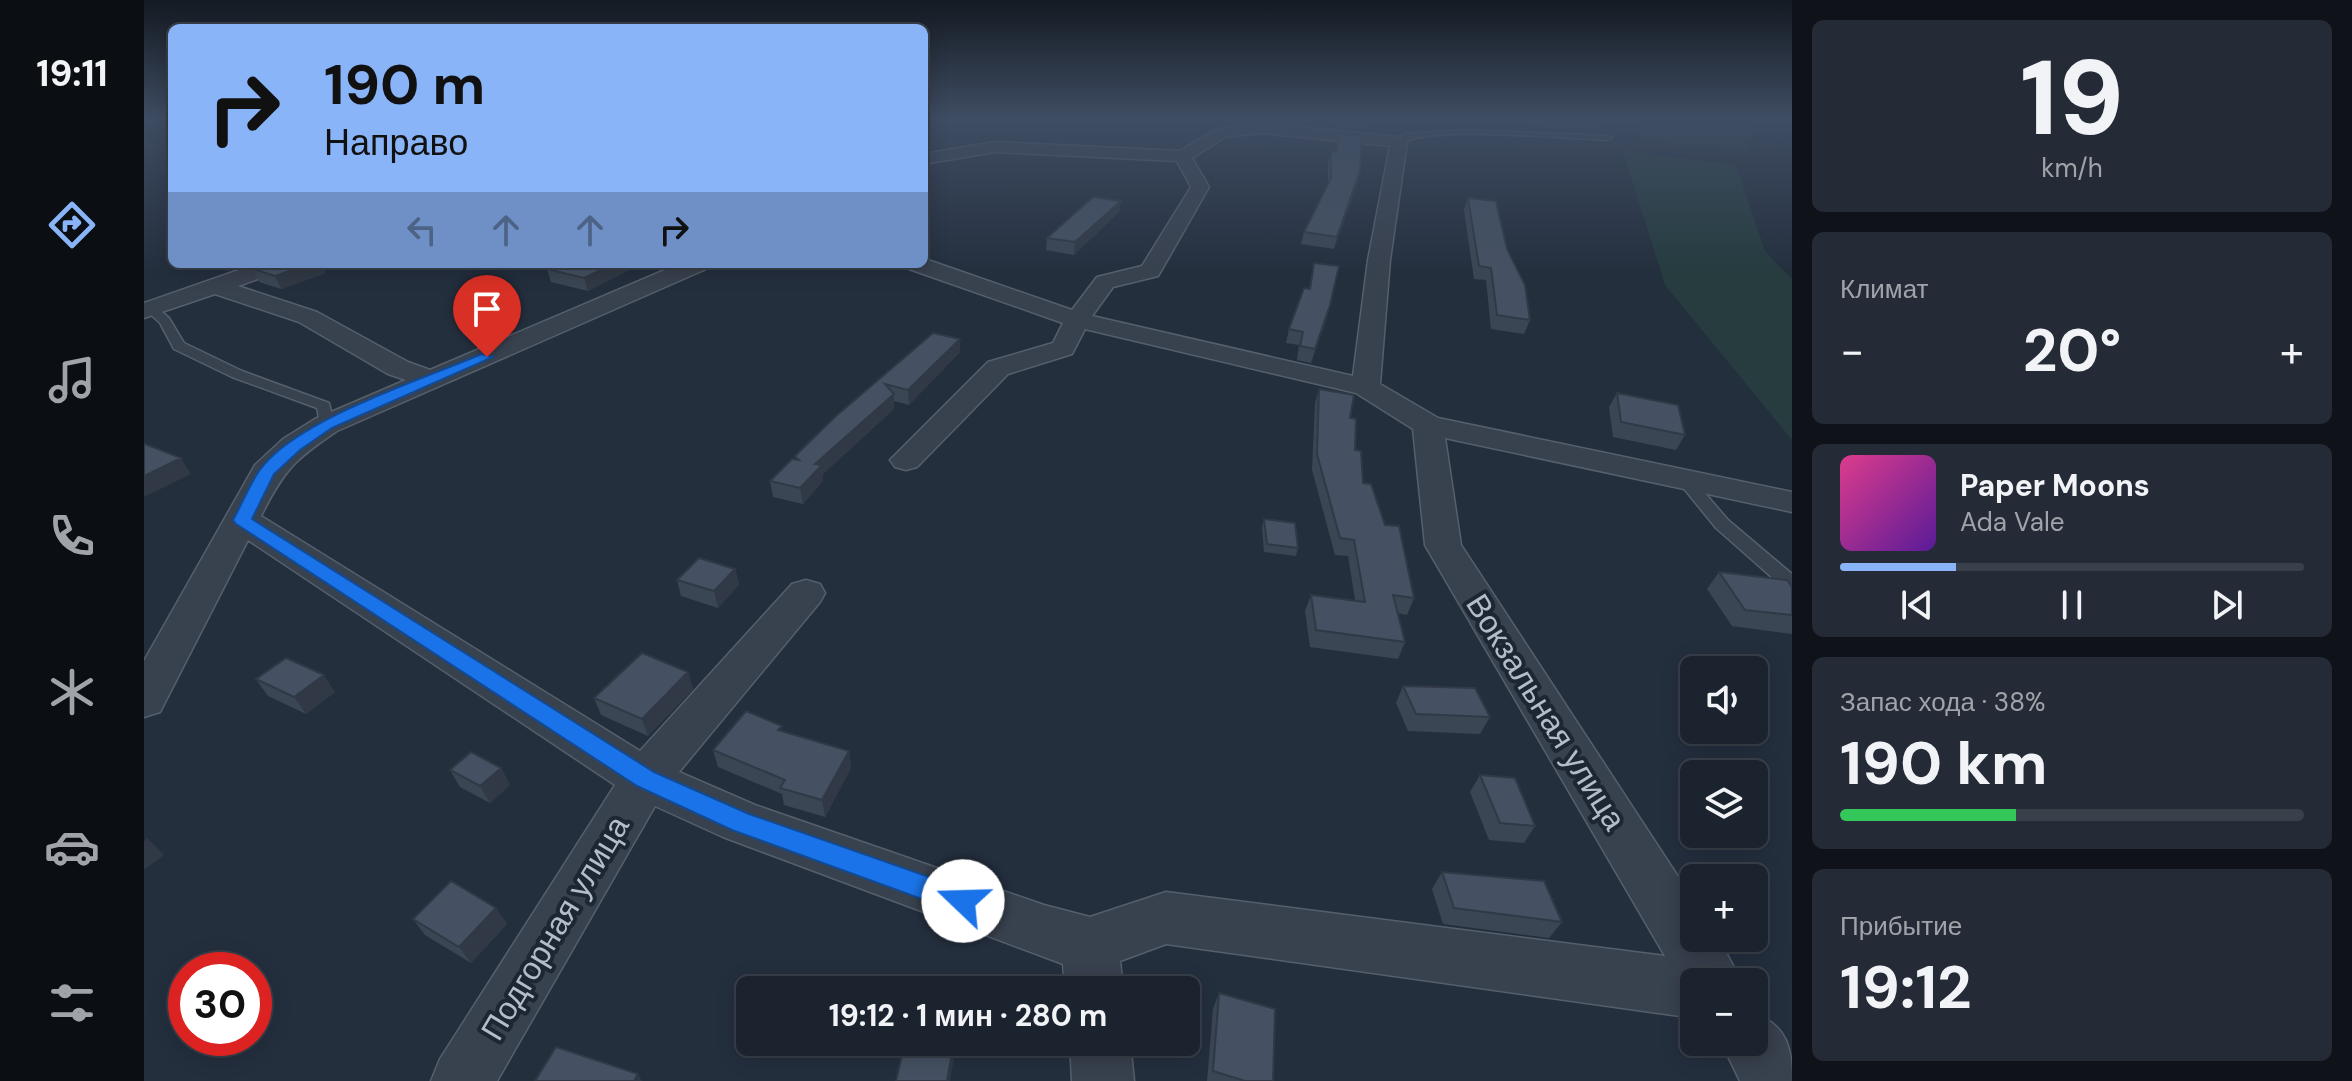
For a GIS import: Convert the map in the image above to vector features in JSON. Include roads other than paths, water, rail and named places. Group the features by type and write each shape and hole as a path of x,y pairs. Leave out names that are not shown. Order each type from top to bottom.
{"street":[{"path":"906,460 998,368 1063,348 1077,320 1105,282 1150,271 1200,187 1191,170"},
{"path":"1366,387 1379,260 1394,170"},
{"path":"148,310 267,268"},
{"path":"144,700 267,472 294,446 326,425 689,268"},
{"path":"928,268 1077,320 1366,387 1428,425 1792,502"},
{"path":"215,286 308,317 398,368 434,380"},
{"name":"Вокзальная улица","path":"1428,425 1443,545 1704,968"},
{"path":"242,520 645,779 741,822 1044,932 1092,967 1166,918 1680,987"},
{"name":"Подгорная улица","path":"462,1081 645,779 806,593"},
{"path":"1101,1056 1103,1081"},
{"path":"1760,1056 1775,1081"}],"lane":[{"path":"148,310 165,321 179,346 237,374 324,406 326,425"},
{"path":"1685,480 1722,524 1792,584"}]}
